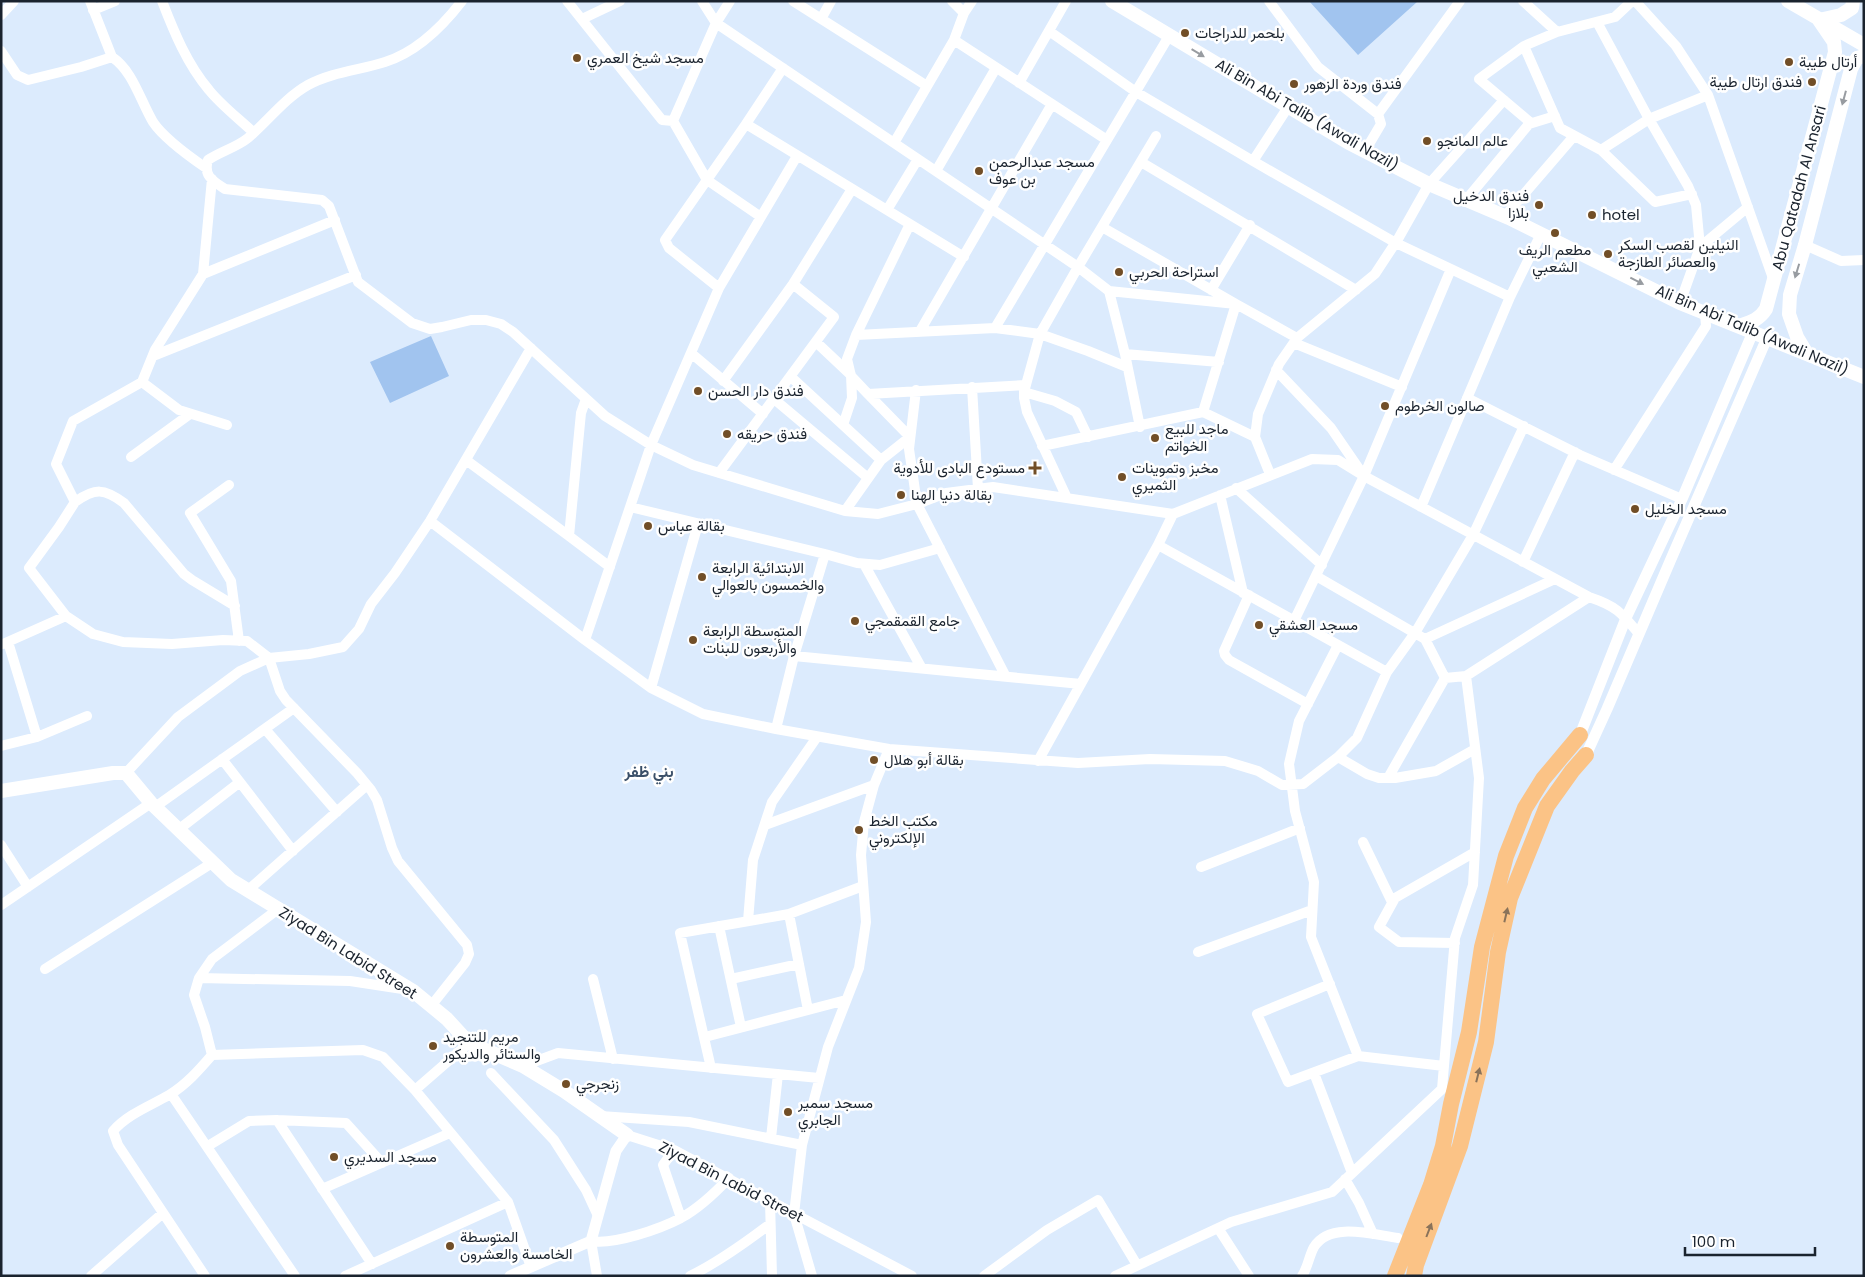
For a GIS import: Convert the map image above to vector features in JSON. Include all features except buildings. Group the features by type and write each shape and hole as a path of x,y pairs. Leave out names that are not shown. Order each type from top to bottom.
{"highway":[{"path":"1395,1276 1431,1185 1443,1146 1451,1104 1469,1032 1482,947 1506,856 1525,808 1544,779 1580,736"},
{"path":"1414,1276 1416,1265 1460,1146 1486,1042 1498,952 1510,898 1547,806 1572,770 1586,755"}],"main road":[{"name":"Ali Bin Abi Talib (Awali Nazil)","path":"1112,1 1288,107 1365,151 1429,184 1505,216 1680,303 1864,377"},
{"path":"1788,1 1864,45"},
{"path":"1819,20 1841,15 1852,8 1853,1"},
{"name":"Abu Qatadah Al Ansari","path":"1739,326 1754,322 1762,317 1774,282 1834,52 1834,42 1819,20"},
{"name":"Abu Qatadah Al Ansari","path":"1807,353 1797,337 1789,314 1790,295 1851,69 1858,58 1864,56"},
{"path":"1,791 112,773 126,773"},
{"name":"Ziyad Bin Labid Street","path":"126,773 153,805 231,880 277,910 412,991 447,1019 469,1044 523,1066 564,1091 627,1135"}],"street":[{"path":"1,15 14,1"},
{"path":"115,1 92,6 112,57 120,63 136,88 154,123 172,141 206,168 212,179 225,189 322,200 329,206 358,282 412,323 430,328 442,328 471,320 486,320 500,324 513,332 605,416 651,445 693,465 845,511 878,514 917,504 946,493 993,486 1173,514 1270,474 1312,459 1338,460 1523,562 1589,597 1609,604 1626,618 1639,634"},
{"path":"162,1 170,22 196,71 209,90 253,132"},
{"path":"206,168 208,160 246,139 286,101 308,85 330,76 387,62 411,50 444,24 462,1"},
{"path":"567,1 662,120 673,121"},
{"path":"582,19 620,1"},
{"path":"702,1 716,23 1045,244 1109,292 1236,304"},
{"path":"673,121 716,23 730,1"},
{"path":"793,1 927,86"},
{"path":"821,19 831,1"},
{"path":"952,1 964,12"},
{"path":"894,142 954,40 964,12 972,1"},
{"path":"1019,83 1066,1"},
{"path":"1269,1 1318,67 1378,114 1381,124 1365,151"},
{"path":"1378,114 1460,1"},
{"path":"1523,1 1557,32"},
{"path":"1532,123 1479,79 1524,46 1557,32 1615,17 1634,1 1676,46 1708,95 1774,282"},
{"path":"1597,22 1692,194 1696,205 1700,247 1680,303"},
{"path":"1049,31 1136,92 1253,161 1396,243 1510,297"},
{"path":"995,328 1169,36"},
{"path":"954,40 1107,140"},
{"path":"1524,46 1560,128 1601,150 1655,202 1692,194"},
{"path":"1,51 17,74 28,80 112,57"},
{"path":"719,288 669,248 665,240 783,68"},
{"path":"936,171 996,68"},
{"path":"1601,150 1649,119 1708,95"},
{"path":"1270,474 1255,437 1258,414 1276,370 1295,340 1375,274 1396,243 1429,184 1504,100"},
{"path":"920,332 1052,104"},
{"path":"1253,161 1288,107"},
{"path":"1466,200 1529,124 1555,116"},
{"path":"673,121 707,180 761,217"},
{"path":"746,124 964,257"},
{"path":"1066,498 1027,412 1024,398 1025,388 1040,334 1156,136"},
{"path":"1505,216 1574,136"},
{"path":"585,640 651,445 690,353 719,288 797,156"},
{"path":"887,210 918,159"},
{"path":"1141,162 1250,225 1356,290"},
{"path":"75,502 56,464 73,421 142,382 153,356 203,274 212,179"},
{"path":"723,382 793,284 852,189"},
{"path":"1700,247 1748,206"},
{"path":"203,274 335,220"},
{"path":"844,426 852,398 851,375 847,359 856,336 910,224"},
{"path":"1211,290 1250,225"},
{"path":"1102,227 1295,340 1402,387"},
{"path":"1421,507 1510,297 1540,234"},
{"path":"1805,245 1841,261 1862,261"},
{"path":"1294,621 1364,476 1450,269"},
{"path":"153,356 356,276"},
{"path":"719,473 834,317 793,284"},
{"path":"1109,292 1125,354 1140,426"},
{"path":"1203,412 1236,304"},
{"path":"1614,470 1706,326 1706,313"},
{"path":"856,336 995,328 1040,334 1127,367"},
{"path":"1580,736 1626,618 1682,499 1753,332"},
{"path":"1586,755 1767,338"},
{"path":"816,342 851,375 910,437"},
{"path":"126,773 178,717 240,671 269,658 309,654 343,646 359,629 371,604 395,573 430,521 531,348"},
{"path":"690,353 763,414"},
{"path":"1807,353 1864,370"},
{"path":"1125,354 1219,362"},
{"path":"1276,370 1331,428 1364,476"},
{"path":"791,377 881,460"},
{"path":"142,382 179,410 227,425"},
{"path":"972,387 978,489"},
{"path":"868,394 972,387 1025,388 1076,412 1088,437"},
{"path":"916,390 909,449 917,504 1005,675"},
{"path":"1467,398 1575,452 1682,499"},
{"path":"569,536 581,413 586,399"},
{"path":"774,399 868,478"},
{"path":"1042,446 1203,412 1255,437"},
{"path":"131,457 190,414"},
{"path":"430,521 651,688 703,714 776,730 889,749 1078,763 1150,759 1225,761 1258,771 1282,785 1292,785 1303,784 1338,757 1357,738 1387,672 1415,633 1473,535 1524,426"},
{"path":"845,511 881,460 910,437"},
{"path":"1523,562 1575,452"},
{"path":"466,460 610,567"},
{"path":"229,485 190,513 231,581 239,641"},
{"path":"1236,488 1322,565"},
{"path":"235,606 184,574 124,503 113,495 96,491 88,493 75,502 29,568 66,616 93,634 123,642 172,644 222,640 247,641 269,658 280,691 367,785 377,800 387,835 398,861 467,945 470,954 465,963 431,1006"},
{"path":"1220,495 1246,594 1224,651 1225,655 1229,660 1308,704"},
{"path":"630,507 864,564 880,566 940,548"},
{"path":"1038,761 1158,545 1173,514"},
{"path":"651,688 698,524"},
{"path":"1158,545 1387,672"},
{"path":"776,730 794,656 826,554"},
{"path":"864,564 920,668"},
{"path":"1316,576 1425,639 1444,678"},
{"path":"1425,639 1555,579"},
{"path":"1444,678 1466,676 1589,597"},
{"path":"37,737 4,643 66,616"},
{"path":"1338,645 1299,721 1289,764 1300,828 1314,882 1311,937 1358,1056"},
{"path":"794,656 1005,675 1081,684"},
{"path":"1115,1276 1128,1273 1138,1265 1231,1222 1332,1192 1442,1089 1455,943 1473,885 1475,852 1479,778 1466,676"},
{"path":"1388,778 1444,678"},
{"path":"1,905 222,759 294,708"},
{"path":"1,746 37,737 87,716"},
{"path":"265,729 337,812"},
{"path":"748,921 753,860 772,802 817,737"},
{"path":"812,1276 794,1214 802,1145 828,1047 859,968 866,922 861,854 864,822 874,785 889,749"},
{"path":"1338,757 1367,774 1379,778 1388,778 1436,771 1476,749"},
{"path":"222,759 293,851"},
{"path":"178,830 240,782"},
{"path":"247,891 367,785"},
{"path":"764,825 874,785"},
{"path":"1201,867 1300,828"},
{"path":"1363,842 1392,902"},
{"path":"1,845 28,887"},
{"path":"1455,943 1399,942 1379,927 1395,898 1475,852"},
{"path":"45,968 212,863"},
{"path":"711,1068 680,933 788,914 863,886"},
{"path":"212,1055 194,995 199,978 212,959 277,910"},
{"path":"1198,952 1312,910"},
{"path":"788,914 808,1010"},
{"path":"719,926 741,1027"},
{"path":"731,979 798,964"},
{"path":"199,978 350,981 412,991"},
{"path":"593,979 614,1059"},
{"path":"1330,984 1257,1014 1288,1082 1358,1056 1444,1066"},
{"path":"705,1037 846,1000"},
{"path":"415,1090 469,1044"},
{"path":"205,1276 118,1145 113,1131 121,1122 171,1094 195,1075 212,1055 364,1050 383,1057 415,1090 508,1202 531,1267"},
{"path":"523,1066 558,1053 820,1078"},
{"path":"491,1073 554,1140 586,1190 598,1216"},
{"path":"1314,1073 1348,1176 1373,1234"},
{"path":"771,1138 778,1074"},
{"path":"171,1094 295,1276"},
{"path":"600,1116 689,1122 802,1145"},
{"path":"277,1120 372,1264"},
{"path":"208,1146 249,1121 346,1122 382,1163"},
{"path":"322,1190 450,1134"},
{"path":"597,1276 591,1241 616,1152 627,1135"},
{"name":"Ziyad Bin Labid Street","path":"627,1135 674,1150 912,1276"},
{"path":"674,1150 663,1165 681,1218"},
{"path":"510,1276 591,1241 600,1242 633,1236 681,1218 712,1196 729,1178"},
{"path":"984,1276 1047,1230 1098,1200 1138,1265"},
{"path":"770,1201 772,1276"},
{"path":"345,1276 508,1202"},
{"path":"91,1276 163,1213"},
{"path":"690,1276 736,1249 770,1224"},
{"path":"1218,1228 1249,1276"},
{"path":"1302,1276 1314,1247 1330,1235 1347,1231 1398,1238"}],"shaded area":[{"path":"1309,1 1416,1 1417,2 1358,55"},
{"path":"431,336 449,376 390,403 370,362"}],"place":[{"name":"بلحمر للدراجات","path":"1185,33"},
{"name":"مسجد شيخ العمري","path":"577,58"},
{"name":"أرتال طيبة","path":"1789,62"},
{"name":"فندق ارتال طيبة","path":"1812,82"},
{"name":"فندق وردة الزهور","path":"1294,84"},
{"name":"عالم المانجو","path":"1427,141"},
{"name":"مسجد عبدالرحمن بن عوف","path":"979,171"},
{"name":"فندق الدخيل بلازا","path":"1539,205"},
{"name":"hotel","path":"1592,215"},
{"name":"مطعم الريف الشعبي","path":"1555,233"},
{"name":"النيلين لقصب السكر والعصائر الطازجة","path":"1608,254"},
{"name":"استراحة الحربي","path":"1119,272"},
{"name":"فندق دار الحسن","path":"698,391"},
{"name":"صالون الخرطوم","path":"1385,406"},
{"name":"فندق حريقه","path":"727,434"},
{"name":"ماجد للبيع الخواتم","path":"1155,438"},
{"name":"مستودع البادى للأدوية","path":"1035,468"},
{"name":"مخبز وتموينات الثميري","path":"1122,477"},
{"name":"بقالة دنيا الهنا","path":"901,495"},
{"name":"مسجد الخليل","path":"1635,509"},
{"name":"بقالة عباس","path":"648,526"},
{"name":"الابتدائية الرابعة والخمسون بالعوالي","path":"702,577"},
{"name":"جامع القمقمجي","path":"855,621"},
{"name":"مسجد العشقي","path":"1259,625"},
{"name":"المتوسطة الرابعة والأربعون للبنات","path":"693,640"},
{"name":"بقالة أبو هلال","path":"874,760"},
{"name":"مكتب الخط الإلكتروني","path":"859,830"},
{"name":"مريم للتنجيد والستائر والديكور","path":"433,1046"},
{"name":"زنجرجي","path":"566,1084"},
{"name":"مسجد سمير الجابري","path":"788,1112"},
{"name":"مسجد السديري","path":"334,1157"},
{"name":"المتوسطة الخامسة والعشرون","path":"450,1246"}],"district":[{"name":"بني ظفر","path":"649,771"}]}
